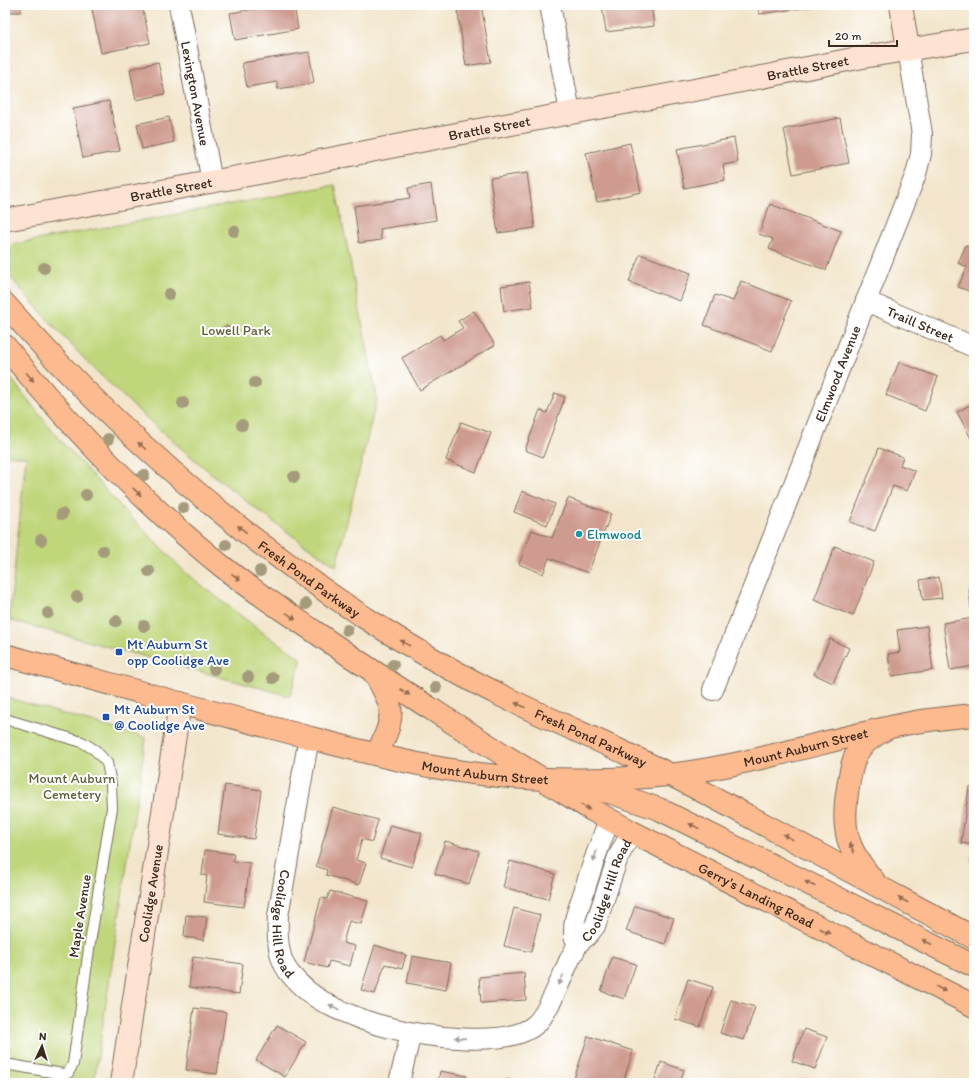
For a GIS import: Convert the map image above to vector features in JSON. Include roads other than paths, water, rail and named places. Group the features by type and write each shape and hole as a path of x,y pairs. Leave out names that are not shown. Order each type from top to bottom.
{"main road":[{"path":"901,5 908,49"},
{"name":"Brattle Street","path":"5,220 212,182 570,112 716,86 863,57 974,40"},
{"name":"Fresh Pond Parkway","path":"5,304 61,367 140,444 226,517 332,596 399,639 465,677 506,698 669,774"},
{"path":"5,346 64,417 116,472 166,519 208,555 259,594 372,671 541,778 612,793 660,809 974,966"},
{"name":"Mount Auburn Street","path":"5,655 308,737 416,764 455,771 541,778 608,779 651,777 738,764 886,729 932,720 974,715"},
{"path":"372,671 385,693 391,712 389,724 377,754"},
{"name":"Coolidge Avenue","path":"121,1083 180,703"},
{"path":"884,890 875,882 856,858 846,832 844,813 850,769 855,755 868,739 886,729"},
{"path":"669,774 974,938"},
{"name":"Gerry's Landing Road","path":"541,778 608,820 974,1006"}],"street":[{"name":"Lexington Avenue","path":"179,5 212,182"},
{"path":"550,5 570,112"},
{"name":"Elmwood Avenue","path":"713,690 913,184 921,154 922,134 908,49"},
{"name":"Traill Street","path":"866,301 974,347"},
{"name":"Coolidge Hill Road","path":"308,737 278,916 277,935 280,953 287,970 298,983 311,994 358,1018 385,1027 411,1033 470,1038 492,1038 510,1036 537,1023 545,1011 577,944 587,936 595,926 618,857 632,832"},
{"name":"Coolidge Hill Road","path":"577,944 574,936 575,920 594,858 608,820"},
{"path":"399,1083 411,1033"}],"lane":[{"name":"Maple Avenue","path":"5,719 82,742 95,750 107,763 111,784 112,808 89,949 73,1064 68,1073 63,1074 5,1064"}],"place":[{"name":"Elmwood","path":"579,534"},
{"name":"Mt Auburn St opp Coolidge Ave","path":"119,652"},
{"name":"Mt Auburn St @ Coolidge Ave","path":"106,717"}],"park label":[{"name":"Lowell Park","path":"236,330"},
{"name":"Mount Auburn Cemetery","path":"72,786"}]}
